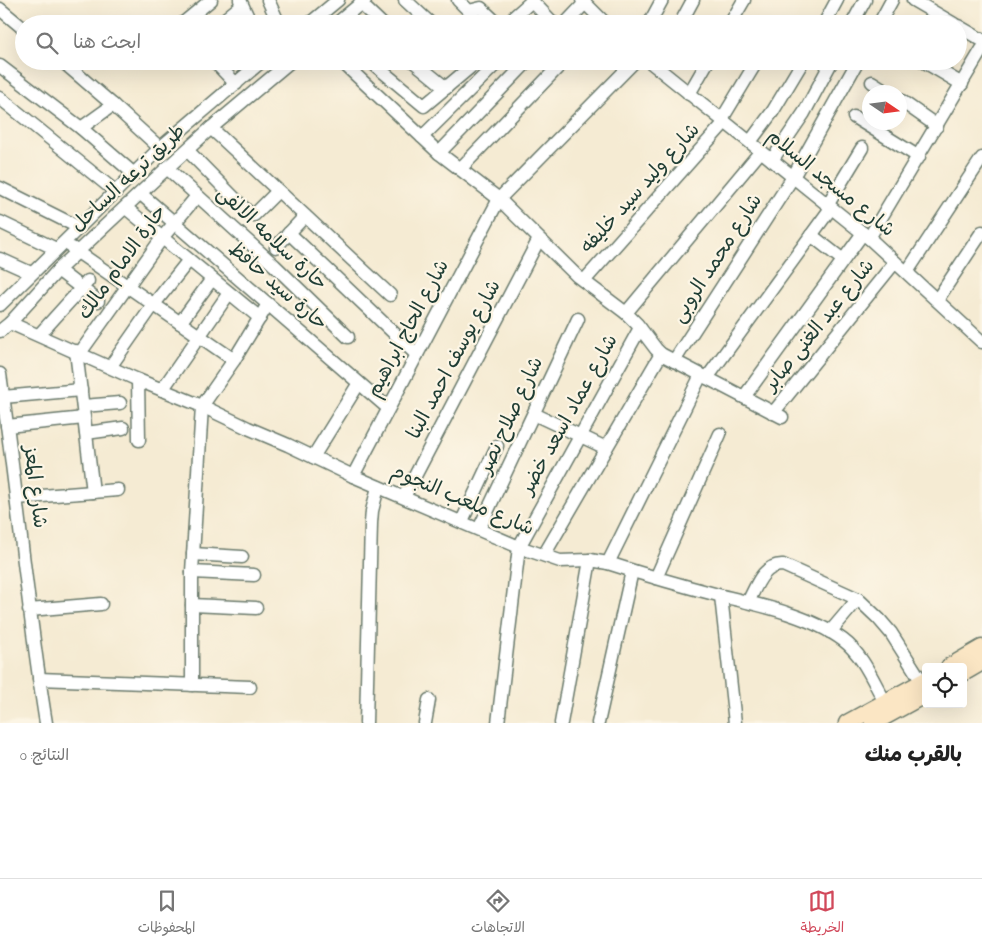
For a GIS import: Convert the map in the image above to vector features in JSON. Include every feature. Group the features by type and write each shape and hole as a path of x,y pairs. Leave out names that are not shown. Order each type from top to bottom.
{"main road":[{"path":"956,663 982,648"},
{"path":"967,671 982,662"},
{"path":"848,723 885,702 922,686"},
{"path":"873,723 922,686"}],"street":[{"path":"2,0 0,8 15,21"},
{"path":"193,15 211,0"},
{"path":"268,0 275,15"},
{"path":"320,15 338,0"},
{"path":"406,0 422,15"},
{"path":"458,0 469,10 481,8 488,15"},
{"path":"516,15 532,0 546,15"},
{"path":"654,15 662,0"},
{"path":"685,15 693,0"},
{"path":"735,15 744,0"},
{"path":"829,15 837,0"},
{"path":"857,15 865,0"},
{"path":"884,15 892,0"},
{"path":"913,0 939,15"},
{"path":"228,15 241,2 247,15"},
{"path":"347,15 362,2 374,15"},
{"path":"573,15 584,2 596,15"},
{"path":"967,31 982,40"},
{"path":"351,70 439,153 499,199 584,281 626,313 661,354 744,397 843,260 866,235 919,157 982,49"},
{"path":"0,66 81,128 134,174"},
{"path":"72,70 160,148"},
{"path":"223,70 236,84"},
{"name":"طريق ترعه الساحل","path":"1,302 160,148 252,70"},
{"name":"طريق ترعه الساحل","path":"5,327 58,270 167,168 280,70"},
{"path":"381,70 424,106 465,70"},
{"path":"424,70 446,88"},
{"path":"422,137 490,70"},
{"path":"494,70 508,82"},
{"path":"439,153 519,70"},
{"path":"460,169 555,70"},
{"name":"شارع الحاج ابراهيم","path":"353,476 499,199 626,70"},
{"name":"شارع مسجد السلام","path":"663,70 689,94 866,235 980,337"},
{"path":"689,94 703,70"},
{"name":"شارع وليد سيد خليفه","path":"584,281 724,120 752,70"},
{"path":"750,142 773,111 798,70"},
{"path":"772,160 804,113 827,70"},
{"name":"شارع محمد الروبى","path":"674,361 793,177 853,70"},
{"path":"938,70 962,84"},
{"path":"872,82 877,85"},
{"path":"0,98 116,192"},
{"path":"81,128 113,105"},
{"path":"907,105 937,126"},
{"path":"854,117 919,157"},
{"path":"211,128 390,295"},
{"path":"608,564 704,376 811,235 830,206 862,148"},
{"path":"626,313 761,150"},
{"path":"188,151 251,215 254,215 278,191"},
{"path":"907,272 982,158"},
{"name":"حارة سلامه الالفى","path":"167,168 274,265 348,337"},
{"path":"0,188 78,227"},
{"name":"حارة سيد حافظ","path":"141,194 388,408"},
{"name":"حارة الامام مالك","path":"78,352 162,238 197,196"},
{"path":"126,208 260,318"},
{"path":"276,247 305,216"},
{"path":"0,222 78,252 234,360"},
{"path":"937,300 982,232"},
{"path":"289,233 417,355"},
{"path":"811,235 843,260"},
{"name":"شارع يوسف احمد البنا","path":"404,497 540,239"},
{"path":"0,259 31,273"},
{"path":"110,367 154,304 189,260"},
{"name":"شارع عبد الغنى صابر","path":"744,397 778,415 895,262"},
{"path":"58,270 85,285 98,301"},
{"path":"180,323 212,279"},
{"path":"39,335 85,285"},
{"path":"162,390 229,293"},
{"path":"192,685 192,572 202,406 234,360 268,304"},
{"name":"شارع صلاح نصر","path":"479,529 578,320"},
{"name":"شارع ملعب النجوم","path":"5,327 39,335 138,380 202,406 353,476 519,547 560,561 590,560 608,564 795,616 844,640 864,664 885,702"},
{"name":"شارع عماد اسعد خضر","path":"519,547 640,328"},
{"path":"78,352 93,492"},
{"path":"544,555 661,354"},
{"name":"شارع المعز","path":"0,374 17,498 29,610 46,723"},
{"path":"138,380 139,440"},
{"path":"314,458 359,383"},
{"path":"3,397 81,390"},
{"path":"8,426 84,412 120,403"},
{"path":"534,414 606,448"},
{"path":"86,433 123,428"},
{"path":"656,578 720,434"},
{"path":"462,522 497,446"},
{"path":"366,723 371,523 378,487"},
{"path":"17,498 118,490"},
{"path":"498,723 519,547"},
{"path":"193,554 242,557"},
{"path":"561,723 590,560"},
{"path":"748,602 765,572 776,564 783,565 858,599 891,633 922,682"},
{"path":"598,723 632,571"},
{"path":"192,572 254,575"},
{"path":"721,596 735,723"},
{"path":"830,632 858,599"},
{"path":"29,610 101,604"},
{"path":"192,605 256,608"},
{"path":"39,679 250,687"},
{"path":"425,723 429,700"}]}
